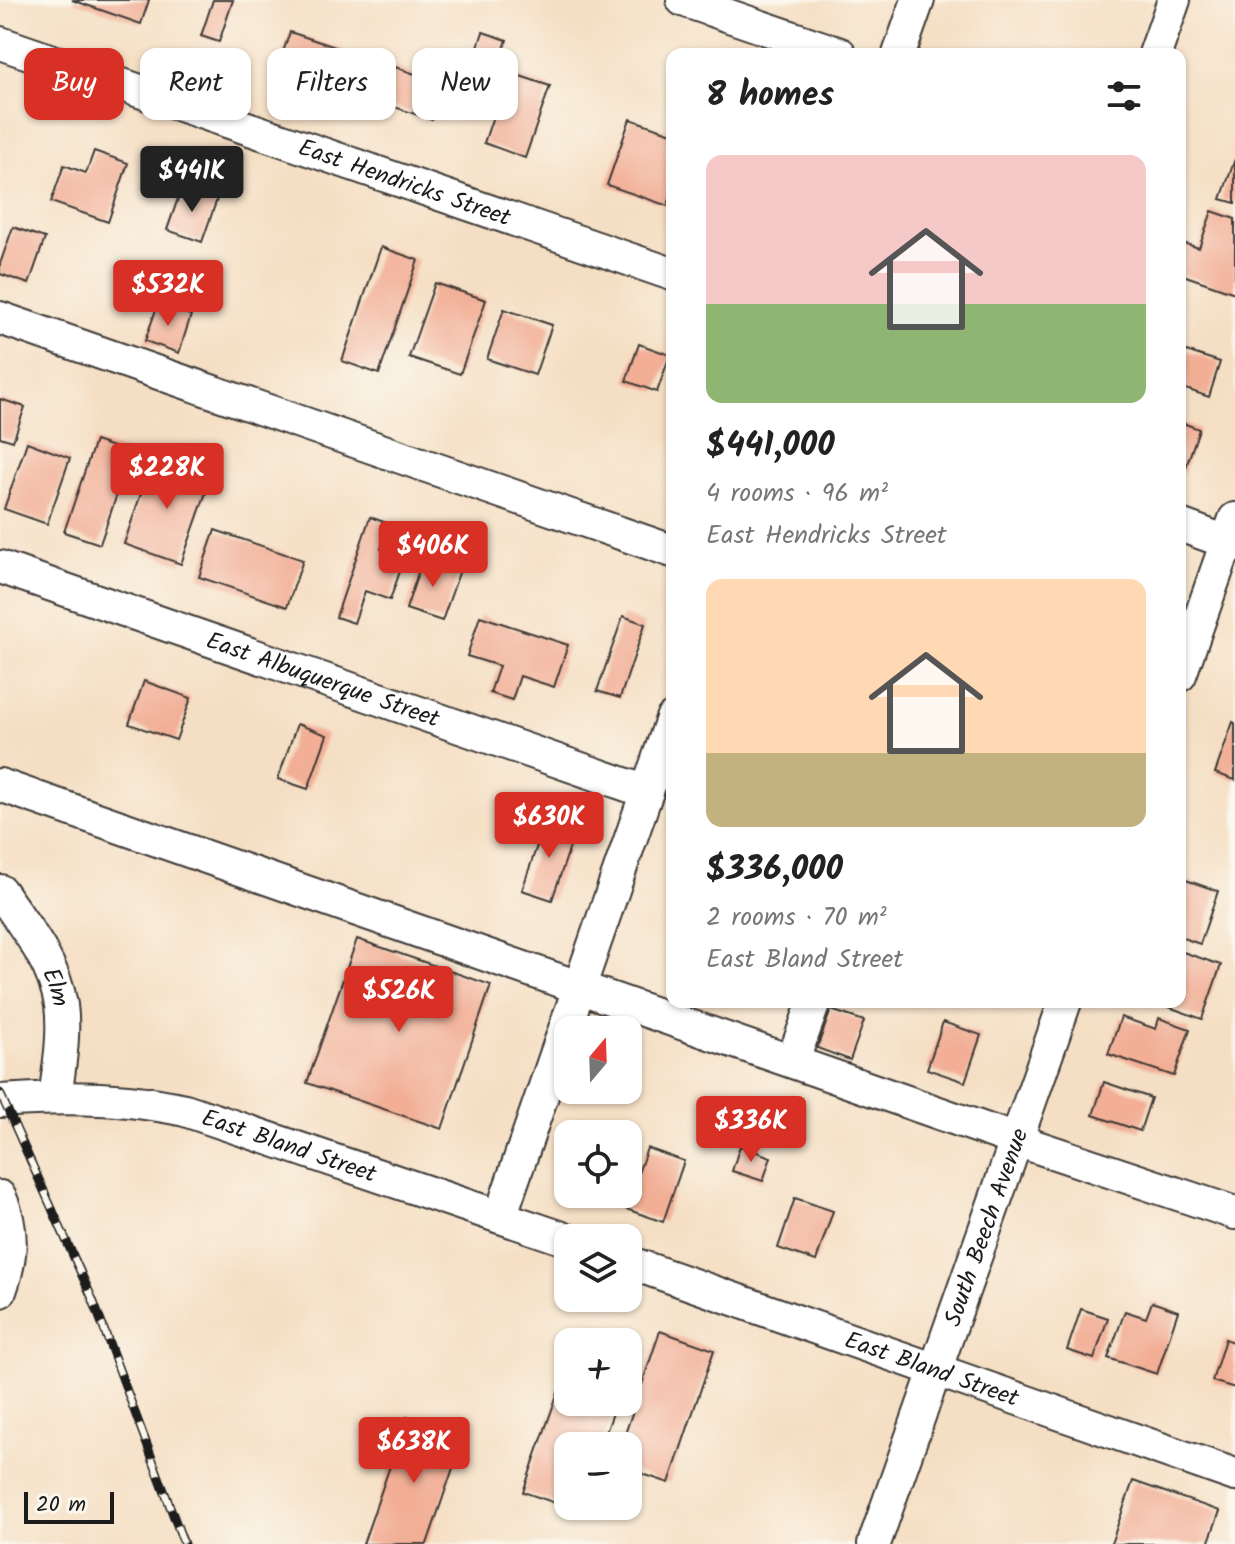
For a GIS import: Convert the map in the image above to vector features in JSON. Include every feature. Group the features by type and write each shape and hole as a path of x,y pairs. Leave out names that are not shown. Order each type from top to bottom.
{"street":[{"path":"683,0 823,48"},
{"path":"901,48 918,0"},
{"path":"1157,48 1174,0"},
{"name":"East Hendricks Street","path":"0,43 666,272"},
{"path":"0,318 666,549"},
{"path":"1186,526 1232,535 1186,659"},
{"name":"East Albuquerque Street","path":"0,567 647,792"},
{"path":"500,1217 666,737"},
{"path":"0,785 1016,1140 1234,1208"},
{"name":"Elm","path":"0,891 41,950 53,976 61,1006 55,1098"},
{"path":"793,1060 812,1008"},
{"name":"South Beech Avenue","path":"874,1544 1063,1008"},
{"name":"East Bland Street","path":"0,1101 55,1098 140,1100 185,1110 554,1235"},
{"path":"0,1197 11,1230 10,1252 0,1291"},
{"name":"East Bland Street","path":"642,1267 1235,1475"}],"building":[{"path":"72,0 149,0 141,24"},
{"path":"213,0 233,0 219,42 201,36"},
{"path":"290,32 338,48 284,48"},
{"path":"483,32 507,40 504,48 478,48"},
{"path":"396,67 412,73 412,113 396,108"},
{"path":"518,75 550,86 525,158 484,143 492,120 518,120"},
{"path":"630,119 666,131 666,205 607,185"},
{"path":"94,151 128,163 108,222 51,202 64,165 86,173"},
{"path":"1235,159 1235,203 1221,199"},
{"path":"182,187 217,199 202,242 167,230"},
{"path":"1212,211 1235,219 1235,293 1186,276 1186,244 1199,248"},
{"path":"13,227 45,238 29,284 0,274 0,264"},
{"path":"381,247 418,260 379,374 342,361"},
{"path":"435,283 486,300 460,374 409,357"},
{"path":"158,304 191,315 179,353 145,341"},
{"path":"504,309 552,325 535,375 487,359"},
{"path":"639,344 666,354 666,366 657,392 626,381"},
{"path":"1186,351 1220,362 1209,397 1186,389"},
{"path":"0,399 25,407 13,441 0,437"},
{"path":"1186,424 1199,429 1186,467"},
{"path":"95,441 131,453 100,544 64,532"},
{"path":"27,442 70,458 47,524 4,509"},
{"path":"153,458 211,478 181,564 124,544"},
{"path":"370,517 390,524 381,549 405,557 390,600 365,591 354,623 336,617"},
{"path":"215,530 303,560 287,607 199,577"},
{"path":"423,558 460,570 442,621 406,609"},
{"path":"480,616 568,645 554,687 520,676 512,700 490,693 499,666 467,656"},
{"path":"623,616 645,624 620,698 597,691"},
{"path":"144,681 191,698 176,740 129,724"},
{"path":"1235,723 1235,780 1215,773"},
{"path":"297,724 327,735 308,789 278,779"},
{"path":"546,819 576,829 552,900 522,890"},
{"path":"1186,880 1218,891 1200,944 1186,939"},
{"path":"357,939 491,985 442,1129 307,1083"},
{"path":"1186,953 1221,965 1202,1019 1172,1008 1186,1008"},
{"path":"831,1010 864,1021 850,1060 817,1048"},
{"path":"1121,1017 1156,1029 1159,1018 1190,1029 1174,1076 1108,1054"},
{"path":"943,1022 981,1035 965,1082 927,1069"},
{"path":"1104,1082 1151,1098 1140,1131 1093,1115"},
{"path":"740,1146 771,1157 763,1181 732,1171"},
{"path":"647,1148 684,1161 663,1222 623,1208 642,1208 642,1162"},
{"path":"795,1198 833,1211 816,1261 778,1248"},
{"path":"1152,1302 1178,1311 1157,1374 1108,1358 1125,1311 1146,1318"},
{"path":"1081,1309 1108,1318 1094,1359 1067,1350"},
{"path":"660,1331 714,1350 669,1483 642,1474 642,1432 626,1432 631,1416 642,1416 642,1384"},
{"path":"1225,1339 1235,1343 1235,1388 1212,1381"},
{"path":"554,1404 554,1416 612,1416 606,1432 554,1432 554,1503 523,1492"},
{"path":"407,1417 464,1436 427,1544 363,1544"},
{"path":"1133,1481 1220,1511 1208,1544 1111,1544"}],"railway":[{"path":"0,1093 93,1300 184,1544"}]}
